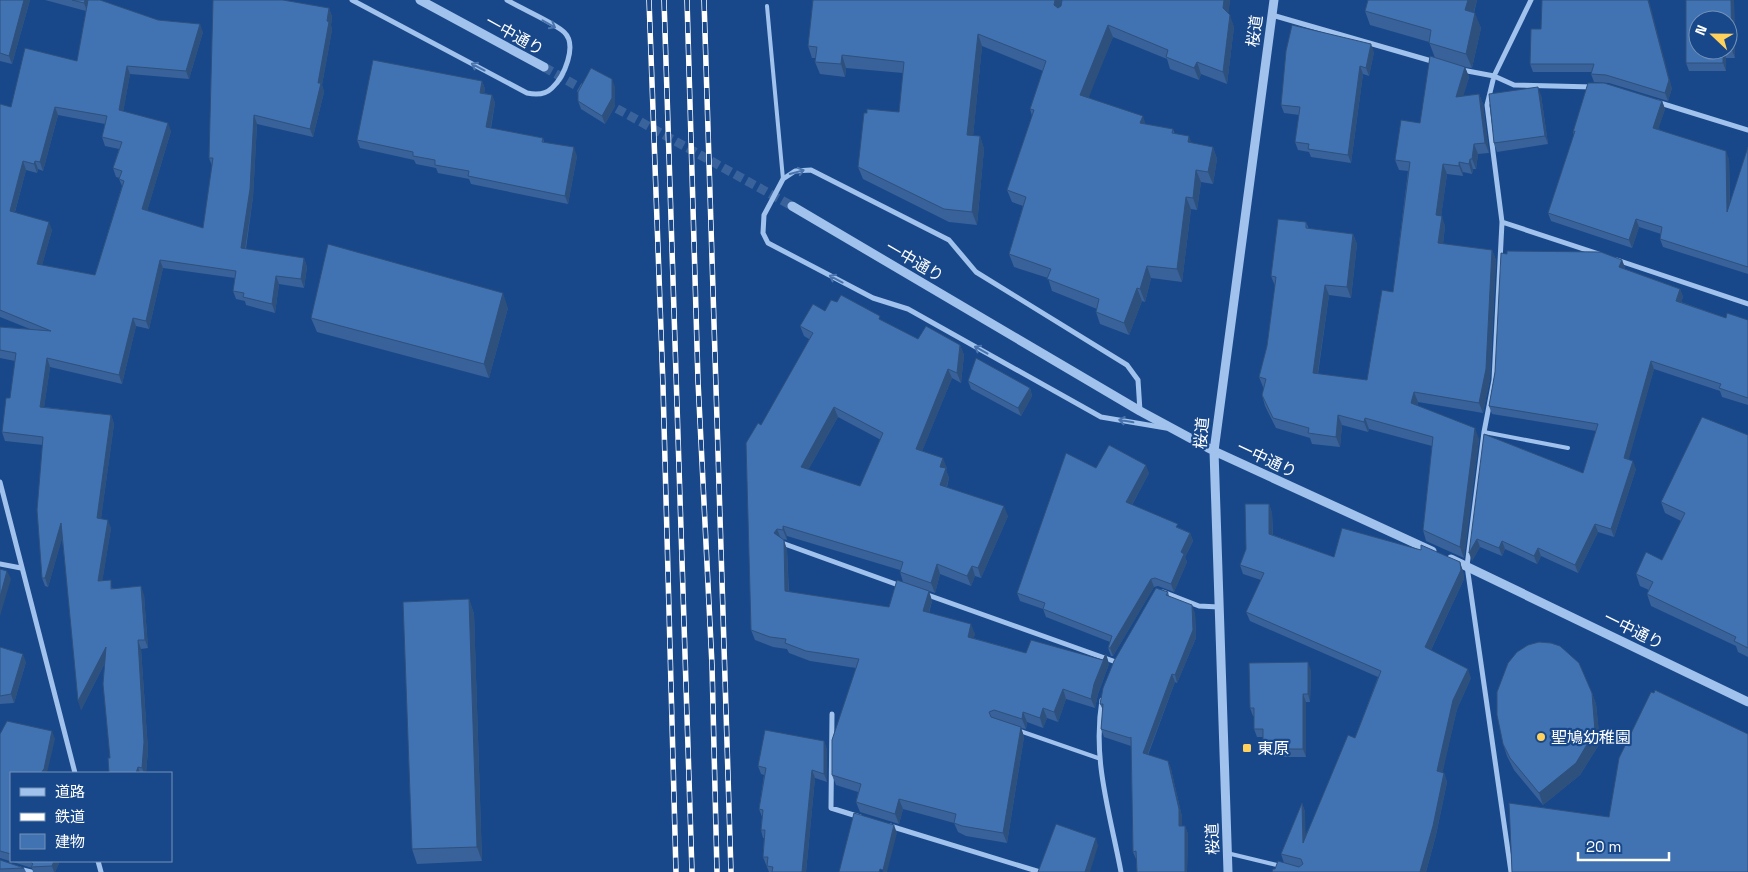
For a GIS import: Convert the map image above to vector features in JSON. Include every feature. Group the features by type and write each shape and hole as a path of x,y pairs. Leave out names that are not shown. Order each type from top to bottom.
{"street":[{"path":"352,0 527,93 539,95 552,88 569,60 571,44 564,32 507,0"},
{"name":"一中通り","path":"420,0 544,67"},
{"name":"桜道","path":"1228,872 1214,451 1274,0"},
{"path":"1511,872 1467,566 1484,432 1494,380 1502,222 1487,105 1494,76 1531,0"},
{"path":"1272,15 1445,65"},
{"path":"1454,68 1494,76 1514,86 1598,87"},
{"path":"1655,101 1748,130"},
{"path":"1140,411 1138,380 1126,365 976,272 949,240 811,170 794,171 783,179 764,215 764,233 768,243 872,298 908,309 1101,417 1174,429"},
{"name":"一中通り","path":"792,206 1140,411 1214,451 1467,566 1748,702"},
{"path":"1502,222 1748,304"},
{"path":"0,482 75,772"},
{"path":"782,543 912,590"},
{"path":"0,564 21,568"},
{"path":"1157,590 1199,606 1219,607"},
{"path":"921,593 1116,662"},
{"path":"1112,670 1120,654"},
{"path":"1102,695 1097,728 1098,758 1122,872"},
{"path":"832,714 831,808 869,820"},
{"path":"888,826 1040,872"},
{"path":"13,867 30,872"}],"lane":[{"path":"767,6 783,179"},
{"path":"1484,432 1568,448"},
{"path":"1014,729 1098,758"},
{"path":"1227,853 1287,868"}],"building":[{"path":"0,0 24,0 9,56 0,53"},
{"path":"72,0 85,0 84,3"},
{"path":"88,0 100,0 158,20 200,24 186,71 127,66 119,110 168,123 142,209 203,228 213,158 209,158 213,0 283,0 329,8 327,21 329,22 318,83 321,83 310,129 254,115 250,189 241,248 304,258 301,279 276,276 272,304 243,297 244,293 233,291 236,271 160,260 146,321 133,318 119,375 47,358 40,407 111,415 97,518 108,520 98,581 111,580 111,589 141,586 145,640 138,640 144,742 142,768 138,767 136,772 109,772 108,758 110,758 103,684 106,647 78,701 61,523 45,578 42,578 37,510 43,437 2,432 6,398 10,398 16,353 0,350 0,327 51,331 0,310 0,104 11,107 25,48 77,61","holes":["55,107 107,116 102,137 122,142 113,168 122,171 119,179 124,181 95,275 37,264 49,222 10,211 23,161 34,164 35,161 40,162"]},
{"path":"813,0 1055,0 1054,5 1058,8 1061,6 1062,0 1224,0 1223,8 1230,15 1223,72 1197,62 1194,68 1166,57 1168,50 1108,25 1080,95 1143,116 1140,123 1173,129 1172,133 1189,136 1188,142 1213,147 1208,172 1196,170 1193,198 1186,197 1177,269 1147,266 1140,289 1137,288 1124,323 1096,312 1099,299 1047,279 1051,269 1009,254 1026,197 1007,190 1034,110 1030,109 1046,61 978,34 967,135 980,136 972,212 944,209 858,167 864,113 867,113 867,109 899,112 904,62 842,55 841,64 815,62 817,47 808,46"},
{"path":"1368,0 1468,0 1465,10 1475,13 1466,54 1429,43 1431,30 1365,11"},
{"path":"1542,0 1648,0 1669,80 1665,93 1606,75 1591,74 1594,64 1530,64 1531,29 1541,29"},
{"path":"1686,0 1731,0 1731,10 1688,10 1688,60 1723,60 1723,63 1686,63"},
{"path":"1292,25 1371,44 1366,68 1360,66 1348,155 1308,149 1309,144 1295,142 1300,107 1281,105 1286,51"},
{"path":"1430,56 1465,67 1456,97 1479,94 1485,143 1474,144 1472,159 1470,159 1469,164 1459,162 1459,166 1443,164 1436,215 1442,216 1438,243 1492,250 1486,369 1479,403 1414,392 1411,403 1475,428 1460,547 1423,530 1433,437 1365,418 1364,422 1338,415 1336,437 1308,433 1309,428 1273,418 1262,395 1266,379 1259,377 1267,346 1276,277 1271,276 1278,219 1306,222 1306,228 1353,234 1347,287 1325,285 1313,373 1367,380 1382,290 1393,292 1410,162 1395,160 1401,120 1420,123"},
{"path":"373,60 482,81 480,93 492,95 486,127 543,138 542,142 574,147 565,196 468,176 469,171 435,165 435,160 413,156 413,152 357,140"},
{"path":"591,68 612,79 612,98 602,116 578,101 578,92"},
{"path":"1588,83 1604,83 1662,101 1653,128 1726,151 1727,212 1748,147 1748,267 1660,239 1662,227 1636,219 1629,240 1548,213 1575,131 1573,132"},
{"path":"1538,87 1545,136 1494,143 1489,94"},
{"path":"328,244 503,293 484,364 311,318"},
{"path":"1507,251 1601,252 1622,260 1619,267 1680,289 1676,301 1726,318 1727,313 1748,320 1748,398 1719,388 1721,384 1651,361 1624,458 1633,461 1611,529 1595,524 1575,565 1538,548 1534,556 1502,541 1499,548 1477,539 1469,553 1484,434 1583,473 1598,424 1489,406 1495,372 1501,253 1507,254"},
{"path":"841,295 880,316 879,319 918,339 926,326 960,345 957,373 948,369 916,449 943,458 940,467 946,468 940,485 1004,506 978,568 972,566 967,576 937,564 931,583 900,572 903,562 783,526 783,530 777,529 774,533 784,540 785,591 889,607 897,580 929,591 923,611 971,624 968,637 1026,653 1031,640 1103,660 1106,654 1094,684 1091,699 1063,689 1054,712 1043,708 1040,718 1023,712 1022,719 994,710 989,712 991,717 1021,727 1003,833 962,826 954,823 956,814 899,799 895,814 856,802 861,784 832,775 832,740 859,659 806,651 785,643 786,639 770,637 751,630 746,443 758,423 761,425 813,333 800,326 813,304 825,311 831,300 837,302","holes":["834,407 883,433 860,486 801,467"]},
{"path":"976,358 1030,388 1018,408 968,381"},
{"path":"1702,417 1748,435 1748,648 1734,641 1736,637 1647,594 1653,582 1636,574 1646,552 1662,560 1685,513 1661,502"},
{"path":"1109,445 1146,465 1126,502 1178,524 1176,527 1190,533 1181,552 1184,554 1171,584 1155,578 1151,579 1110,648 1108,648 1112,636 1043,609 1045,603 1017,593 1066,453 1096,468"},
{"path":"1245,504 1269,504 1269,534 1334,557 1342,528 1421,550 1421,545 1460,562 1461,570 1425,647 1468,669 1453,700 1437,771 1444,773 1433,826 1420,872 1272,872 1278,861 1299,867 1303,864 1301,859 1281,854 1302,803 1303,843 1348,735 1355,738 1381,671 1246,612 1264,573 1240,565 1246,549"},
{"path":"0,569 7,571 0,597"},
{"path":"1156,588 1168,592 1166,595 1192,605 1193,630 1175,675 1172,674 1143,753 1168,761 1179,809 1179,826 1185,826 1185,872 1137,872 1136,851 1133,852 1131,737 1101,729 1103,704 1100,704 1103,688 1114,661"},
{"path":"469,599 477,847 412,849 403,602"},
{"path":"1539,642 1560,646 1579,663 1592,693 1595,731 1576,763 1539,793 1510,758 1503,744 1497,715 1497,692 1508,663 1517,652 1528,645"},
{"path":"0,647 23,654 11,694 0,696"},
{"path":"1308,662 1308,694 1303,694 1303,749 1277,749 1277,742 1263,743 1263,729 1254,729 1254,708 1250,708 1249,663"},
{"path":"1655,690 1748,734 1748,872 1512,872 1509,803 1609,817 1619,758 1651,692 1654,693"},
{"path":"7,721 52,731 42,772 10,772 10,854 0,851 0,734"},
{"path":"765,730 824,741 824,774 812,770 802,872 772,872 773,867 767,866 768,857 763,857 765,830 761,830 763,810 759,809 766,768 758,766"},
{"path":"854,813 894,825 883,870 880,869 879,872 839,872"},
{"path":"1056,824 1096,838 1085,872 1038,872"},
{"path":"0,860 24,868 0,869"},
{"path":"31,862 54,862 52,866 31,867 33,864"}],"tunnel":[{"path":"544,67 589,93"},
{"path":"605,102 792,206"}],"railway":[{"path":"649,0 663,386 676,872"},
{"path":"664,0 692,872"},
{"path":"687,0 698,381 712,665 717,872"},
{"path":"704,0 731,872"}],"place":[{"name":"聖鳩幼稚園","path":"1541,737"},
{"name":"東原","path":"1247,748"}]}
